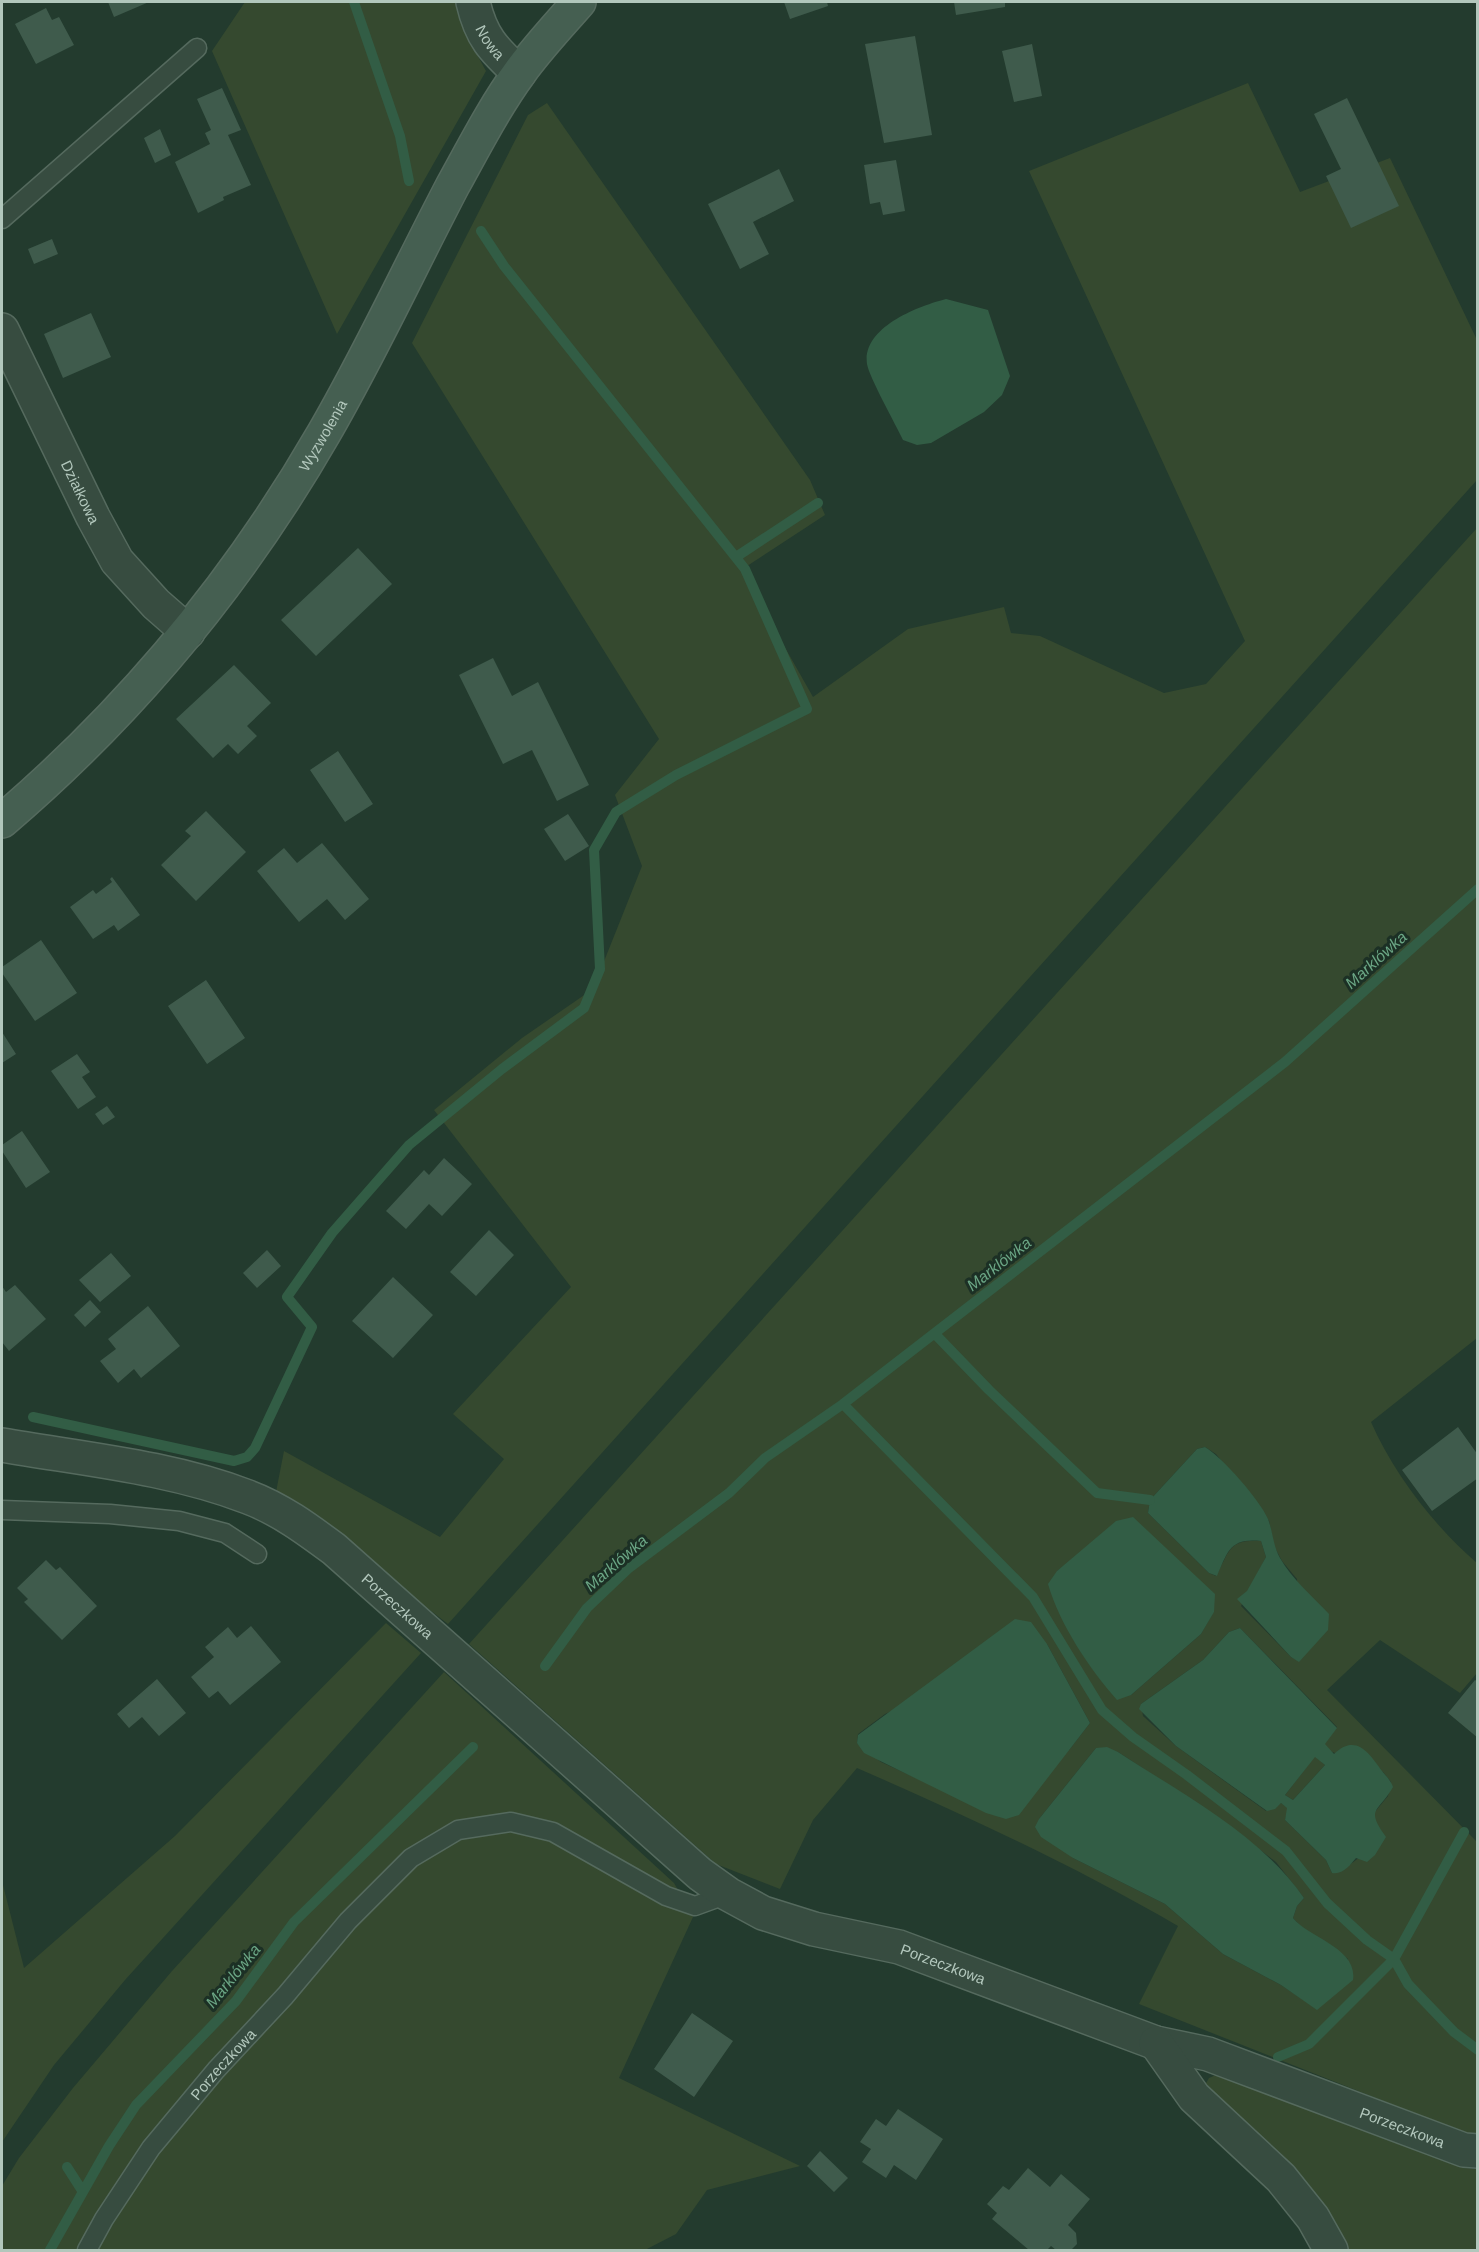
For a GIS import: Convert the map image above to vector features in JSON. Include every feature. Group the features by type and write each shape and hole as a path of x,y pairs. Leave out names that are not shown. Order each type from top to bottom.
{"main road":[{"name":"Wyzwolenia","path":"2,821 39,789 118,711 188,632 260,537 325,432 471,153 519,73 579,2"}],"street":[{"name":"Nowa","path":"473,2 478,25 489,45 519,73"},
{"name":"Działkowa","path":"2,330 93,518 117,561 156,604 188,632"},
{"name":"Porzeczkowa","path":"2,1445 208,1484 250,1498 297,1521 334,1548 628,1812 728,1894 763,1913 813,1929 899,1947 1156,2043 1208,2054 1464,2150 1478,2151"},
{"path":"1156,2043 1194,2097 1281,2178 1313,2218 1330,2250"}],"lane":[{"path":"2,219 197,48"},
{"path":"2,1510 110,1514 179,1521 225,1533 257,1554"},
{"name":"Porzeczkowa","path":"87,2250 104,2219 151,2148 216,2070 285,1996 348,1921 411,1858 458,1830 511,1822 543,1829 553,1832 666,1896 695,1906 728,1894"}],"shaded area":[{"path":"245,2 464,2 474,49 486,71 337,334 212,51"},
{"path":"1248,83 1300,192 1390,158 1477,340 1477,480 448,1624 276,1492 284,1451 440,1537 504,1459 453,1414 571,1287 434,1110 522,1038 593,989 642,866 615,795 659,739 412,343 528,115 547,103 810,480 825,515 741,570 813,697 908,629 1004,607 1011,633 1040,636 1164,693 1206,684 1245,641 1029,171"},
{"path":"946,299 988,310 1010,376 1002,395 984,412 931,443 917,445 903,440 869,370 868,351 873,339 894,320"},
{"path":"1477,528 1477,1338 1371,1422 1391,1461 1416,1498 1446,1533 1477,1563 1477,1673 1460,1693 1380,1640 1327,1690 1477,1842 1477,2136 1474,2137 1139,2004 1178,1926 1020,1842 857,1768 813,1820 780,1889 716,1864 469,1644","holes":["1205,1447 1216,1454 1269,1521 1274,1546 1282,1561 1297,1579 1299,1661 1291,1657 1241,1606 1266,1557 1261,1541 1242,1542 1231,1548 1216,1576 1209,1573 1148,1513 1150,1500 1197,1449","1075,1558 1214,1611 1201,1634 1131,1695 1057,1571","1240,1628 1337,1727 1324,1744 1330,1751 1383,1772 1391,1782 1388,1796 1374,1813 1374,1821 1385,1837 1353,1862 1332,1873 1326,1860 1285,1820 1288,1808 1281,1803 1266,1811 1176,1746 1143,1716 1141,1704 1203,1660 1229,1632","1047,1644 1090,1723 1069,1750 936,1787 881,1762 857,1743 858,1734 885,1714","1096,1748 1118,1752 1217,1817 1276,1862 1304,1898 1297,1906 1293,1918 1304,1929 1348,1959 1317,2009 1281,1985 1223,1954 1165,1904 1073,1858 1039,1819"]},
{"path":"1205,1447 1230,1469 1257,1501 1268,1519 1276,1549 1285,1566 1329,1614 1328,1630 1299,1662 1291,1657 1237,1599 1247,1591 1266,1557 1261,1541 1236,1544 1228,1553 1217,1576 1209,1573 1148,1513 1150,1500 1197,1449"},
{"path":"1133,1517 1215,1594 1214,1612 1201,1634 1131,1695 1117,1700 1076,1645 1060,1615 1048,1584 1057,1571 1116,1521"},
{"path":"1015,1619 1031,1622 1047,1644 1090,1723 1019,1815 1006,1819 986,1813 864,1753 857,1743 858,1735"},
{"path":"386,1623 421,1653 125,1980 54,2065 2,2142 2,1881 24,1968 175,1836"},
{"path":"1240,1628 1337,1728 1325,1744 1334,1754 1349,1745 1361,1748 1367,1752 1391,1783 1393,1787 1375,1815 1386,1837 1375,1855 1367,1862 1356,1858 1343,1871 1332,1873 1326,1860 1285,1820 1287,1808 1281,1803 1275,1809 1267,1811 1176,1746 1139,1709 1141,1704 1203,1660 1229,1632","holes":["1315,1757 1325,1765 1293,1800 1285,1795"]},
{"path":"444,1672 674,1883 693,1917 619,2078 800,2166 707,2190 676,2234 645,2250 2,2250 2,2186 19,2158 73,2088 172,1971"},
{"path":"1107,1747 1193,1800 1243,1835 1265,1854 1304,1898 1297,1906 1293,1918 1348,1960 1353,1969 1353,1980 1317,2010 1281,1985 1223,1954 1165,1904 1073,1858 1041,1837 1035,1827 1039,1819 1096,1748"},
{"path":"1315,1756 1325,1765 1293,1800 1285,1795"},
{"path":"1218,2074 1463,2168 1477,2169 1477,2250 1347,2250 1205,2085 1209,2078"}],"building":[{"path":"108,2 149,2 114,17"},
{"path":"784,2 827,2 828,6 790,19"},
{"path":"954,2 1005,2 1005,7 956,15"},
{"path":"46,8 52,20 59,17 74,45 36,64 15,24"},
{"path":"915,36 932,135 884,143 865,44"},
{"path":"1032,44 1042,96 1014,102 1002,51"},
{"path":"222,88 241,130 228,135 251,185 223,197 224,200 198,213 175,162 210,144 205,133 211,130 197,99"},
{"path":"1347,98 1399,206 1351,228 1326,176 1341,169 1314,114"},
{"path":"160,129 171,155 155,163 144,138"},
{"path":"896,160 905,211 883,215 880,202 870,204 864,165"},
{"path":"779,169 794,201 753,222 769,254 740,269 708,204"},
{"path":"52,239 58,254 34,264 28,249"},
{"path":"91,313 111,357 63,378 44,334"},
{"path":"358,548 392,584 316,656 281,620"},
{"path":"493,658 512,696 538,682 589,785 557,801 532,750 503,764 459,675"},
{"path":"234,665 271,703 247,726 257,736 238,754 228,744 213,758 176,719"},
{"path":"338,751 373,804 345,822 310,770"},
{"path":"206,811 246,852 196,901 161,865 191,836 185,831"},
{"path":"568,814 589,846 565,861 544,829"},
{"path":"322,843 369,899 345,920 327,899 299,922 257,871 284,848 297,863"},
{"path":"112,877 140,915 118,931 114,925 93,939 70,907 93,890 96,894 112,882 110,879"},
{"path":"41,940 77,993 35,1021 2,973 2,967"},
{"path":"206,980 245,1038 207,1064 168,1006"},
{"path":"2,1032 16,1054 2,1063"},
{"path":"77,1054 90,1072 82,1077 96,1097 78,1109 51,1071"},
{"path":"107,1106 115,1117 103,1125 95,1114"},
{"path":"22,1131 50,1172 26,1188 2,1151 2,1145"},
{"path":"444,1158 472,1184 442,1216 429,1204 406,1229 386,1211 424,1170 429,1175"},
{"path":"489,1230 514,1255 476,1296 450,1272"},
{"path":"267,1250 281,1266 257,1288 243,1273"},
{"path":"111,1253 131,1276 100,1302 79,1280"},
{"path":"393,1277 433,1315 393,1358 352,1321"},
{"path":"15,1285 46,1319 9,1351 2,1342 2,1286 6,1292"},
{"path":"90,1300 101,1312 85,1327 74,1315"},
{"path":"148,1306 180,1346 141,1378 134,1369 118,1383 100,1361 116,1349 108,1339"},
{"path":"1458,1427 1478,1455 1478,1478 1432,1511 1402,1470"},
{"path":"46,1560 56,1570 60,1567 97,1606 62,1640 24,1602 28,1599 17,1588"},
{"path":"251,1626 281,1662 230,1705 218,1691 209,1698 191,1677 214,1657 205,1647 228,1627 237,1638"},
{"path":"157,1679 186,1713 159,1736 142,1717 129,1728 117,1714"},
{"path":"1475,1680 1478,1682 1478,1738 1448,1713"},
{"path":"692,2013 733,2041 694,2097 654,2069"},
{"path":"898,2109 943,2139 916,2180 894,2165 886,2178 862,2162 871,2149 860,2142 876,2119 886,2126"},
{"path":"820,2151 848,2178 834,2192 807,2166"},
{"path":"1028,2168 1050,2187 1061,2174 1090,2199 1068,2225 1076,2233 1077,2244 1071,2250 1056,2250 1051,2246 1047,2250 1029,2250 992,2219 997,2213 987,2204 1003,2186 1009,2190"}],"waterway":[{"path":"354,2 400,136 409,181"},
{"path":"33,1417 234,1461 247,1457 255,1448 312,1327 287,1297 332,1233 409,1145 502,1069 584,1008 600,969 594,850 616,812 676,775 807,709 745,569 504,266 481,231"},
{"path":"736,557 818,503"},
{"name":"Marklówka","path":"545,1666 587,1608 629,1568 729,1493 765,1458 843,1404 1285,1062 1478,889"},
{"path":"935,1334 989,1390 1097,1493 1150,1500"},
{"path":"843,1404 1033,1597 1102,1710 1133,1737 1286,1851 1327,1903 1367,1940 1394,1959 1408,1984 1454,2032 1478,2050"},
{"name":"Marklówka","path":"50,2250 109,2146 136,2105 236,2001 294,1922 473,1747"},
{"path":"1278,2057 1309,2044 1394,1959 1464,1832"},
{"path":"67,2167 83,2192"}]}
